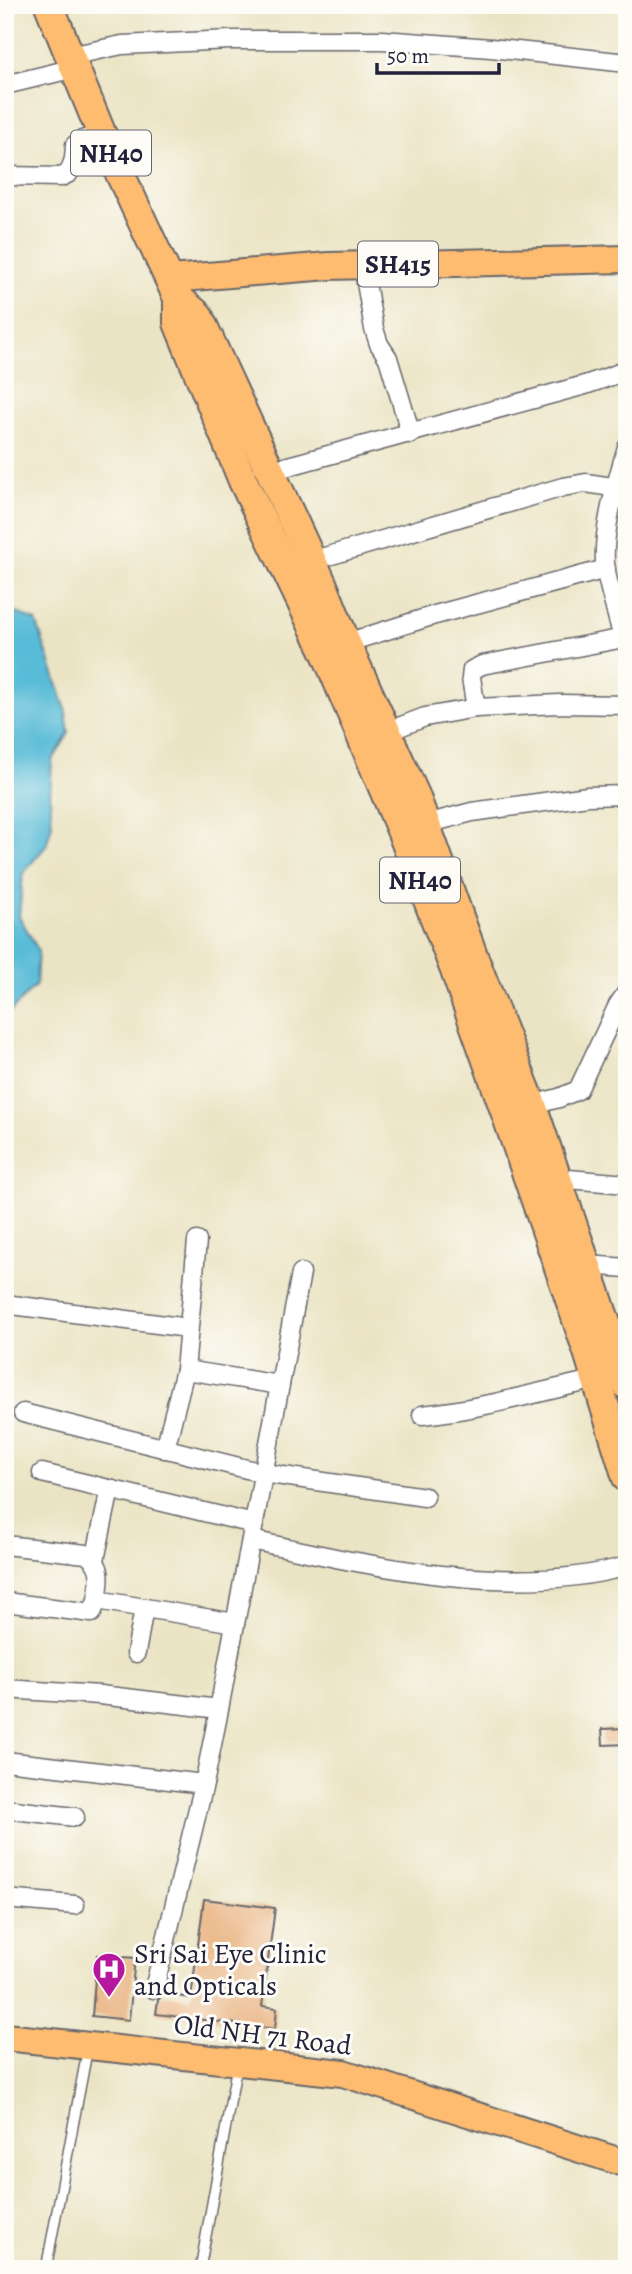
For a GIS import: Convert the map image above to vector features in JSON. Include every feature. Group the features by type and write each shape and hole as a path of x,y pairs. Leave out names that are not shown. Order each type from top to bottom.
{"highway":[{"name":"NH40","path":"49,5 102,135 174,289 198,315 311,561 426,824 475,961 532,1105 587,1265 621,1350 627,1385"},
{"name":"NH40","path":"174,289 178,323 243,481 325,651 406,842 459,981 597,1379 627,1478"}],"main road":[{"name":"SH415","path":"174,289 363,265 627,259"},
{"name":"Old NH 71 Road","path":"5,2023 346,2060 627,2150"},
{"name":"Old NH 71 Road","path":"5,2037 343,2073 627,2164"}],"street":[{"path":"5,85 122,45 231,40 382,40 491,48 627,63"},
{"path":"5,176 61,177 69,173 75,145 82,140 102,135"},
{"path":"363,265 374,329 388,358 411,434"},
{"path":"270,471 585,385 617,374 627,367"},
{"path":"476,708 472,670 482,665 619,639 621,609 606,569 606,541 621,488 627,447"},
{"path":"311,561 563,487 586,483 621,488"},
{"path":"346,643 435,615 606,569"},
{"path":"386,732 425,717 476,708 559,704 627,705"},
{"path":"426,824 472,812 588,796 627,795"},
{"path":"532,1105 578,1090 618,1005 627,992"},
{"path":"557,1178 627,1184"},
{"path":"165,1449 185,1370 197,1241"},
{"path":"587,1265 627,1268"},
{"path":"154,1989 204,1784 301,1273"},
{"path":"5,1304 188,1328"},
{"path":"185,1370 280,1385"},
{"path":"422,1415 485,1405 597,1379"},
{"path":"23,1413 263,1473 425,1497"},
{"path":"43,1473 110,1489 252,1532 408,1570 492,1579 555,1579 599,1574 627,1566"},
{"path":"95,1560 110,1489"},
{"path":"5,1545 86,1554 95,1560 100,1579 92,1612 5,1602"},
{"path":"97,1600 235,1623"},
{"path":"136,1653 144,1608"},
{"path":"5,1689 100,1695 219,1709"},
{"path":"5,1760 204,1784"},
{"path":"5,1809 75,1817"},
{"path":"5,1899 75,1905"}],"lane":[{"path":"46,2269 88,2045"},
{"path":"200,2269 238,2060"}],"water":[{"path":"5,602 14,612 36,621 65,707 69,733 52,761 52,824 46,846 23,873 19,916 38,950 36,985 11,1011 5,1008"}],"building":[{"path":"627,1728 627,1744 603,1745 602,1729"},
{"path":"204,1899 275,1908 262,2006 277,2008 275,2029 156,2014 158,2000 164,1994 191,1998"},
{"path":"97,1955 135,1958 129,2020 92,2016"}],"place":[{"name":"Sri Sai Eye Clinic and Opticals","path":"109,1999"}]}
